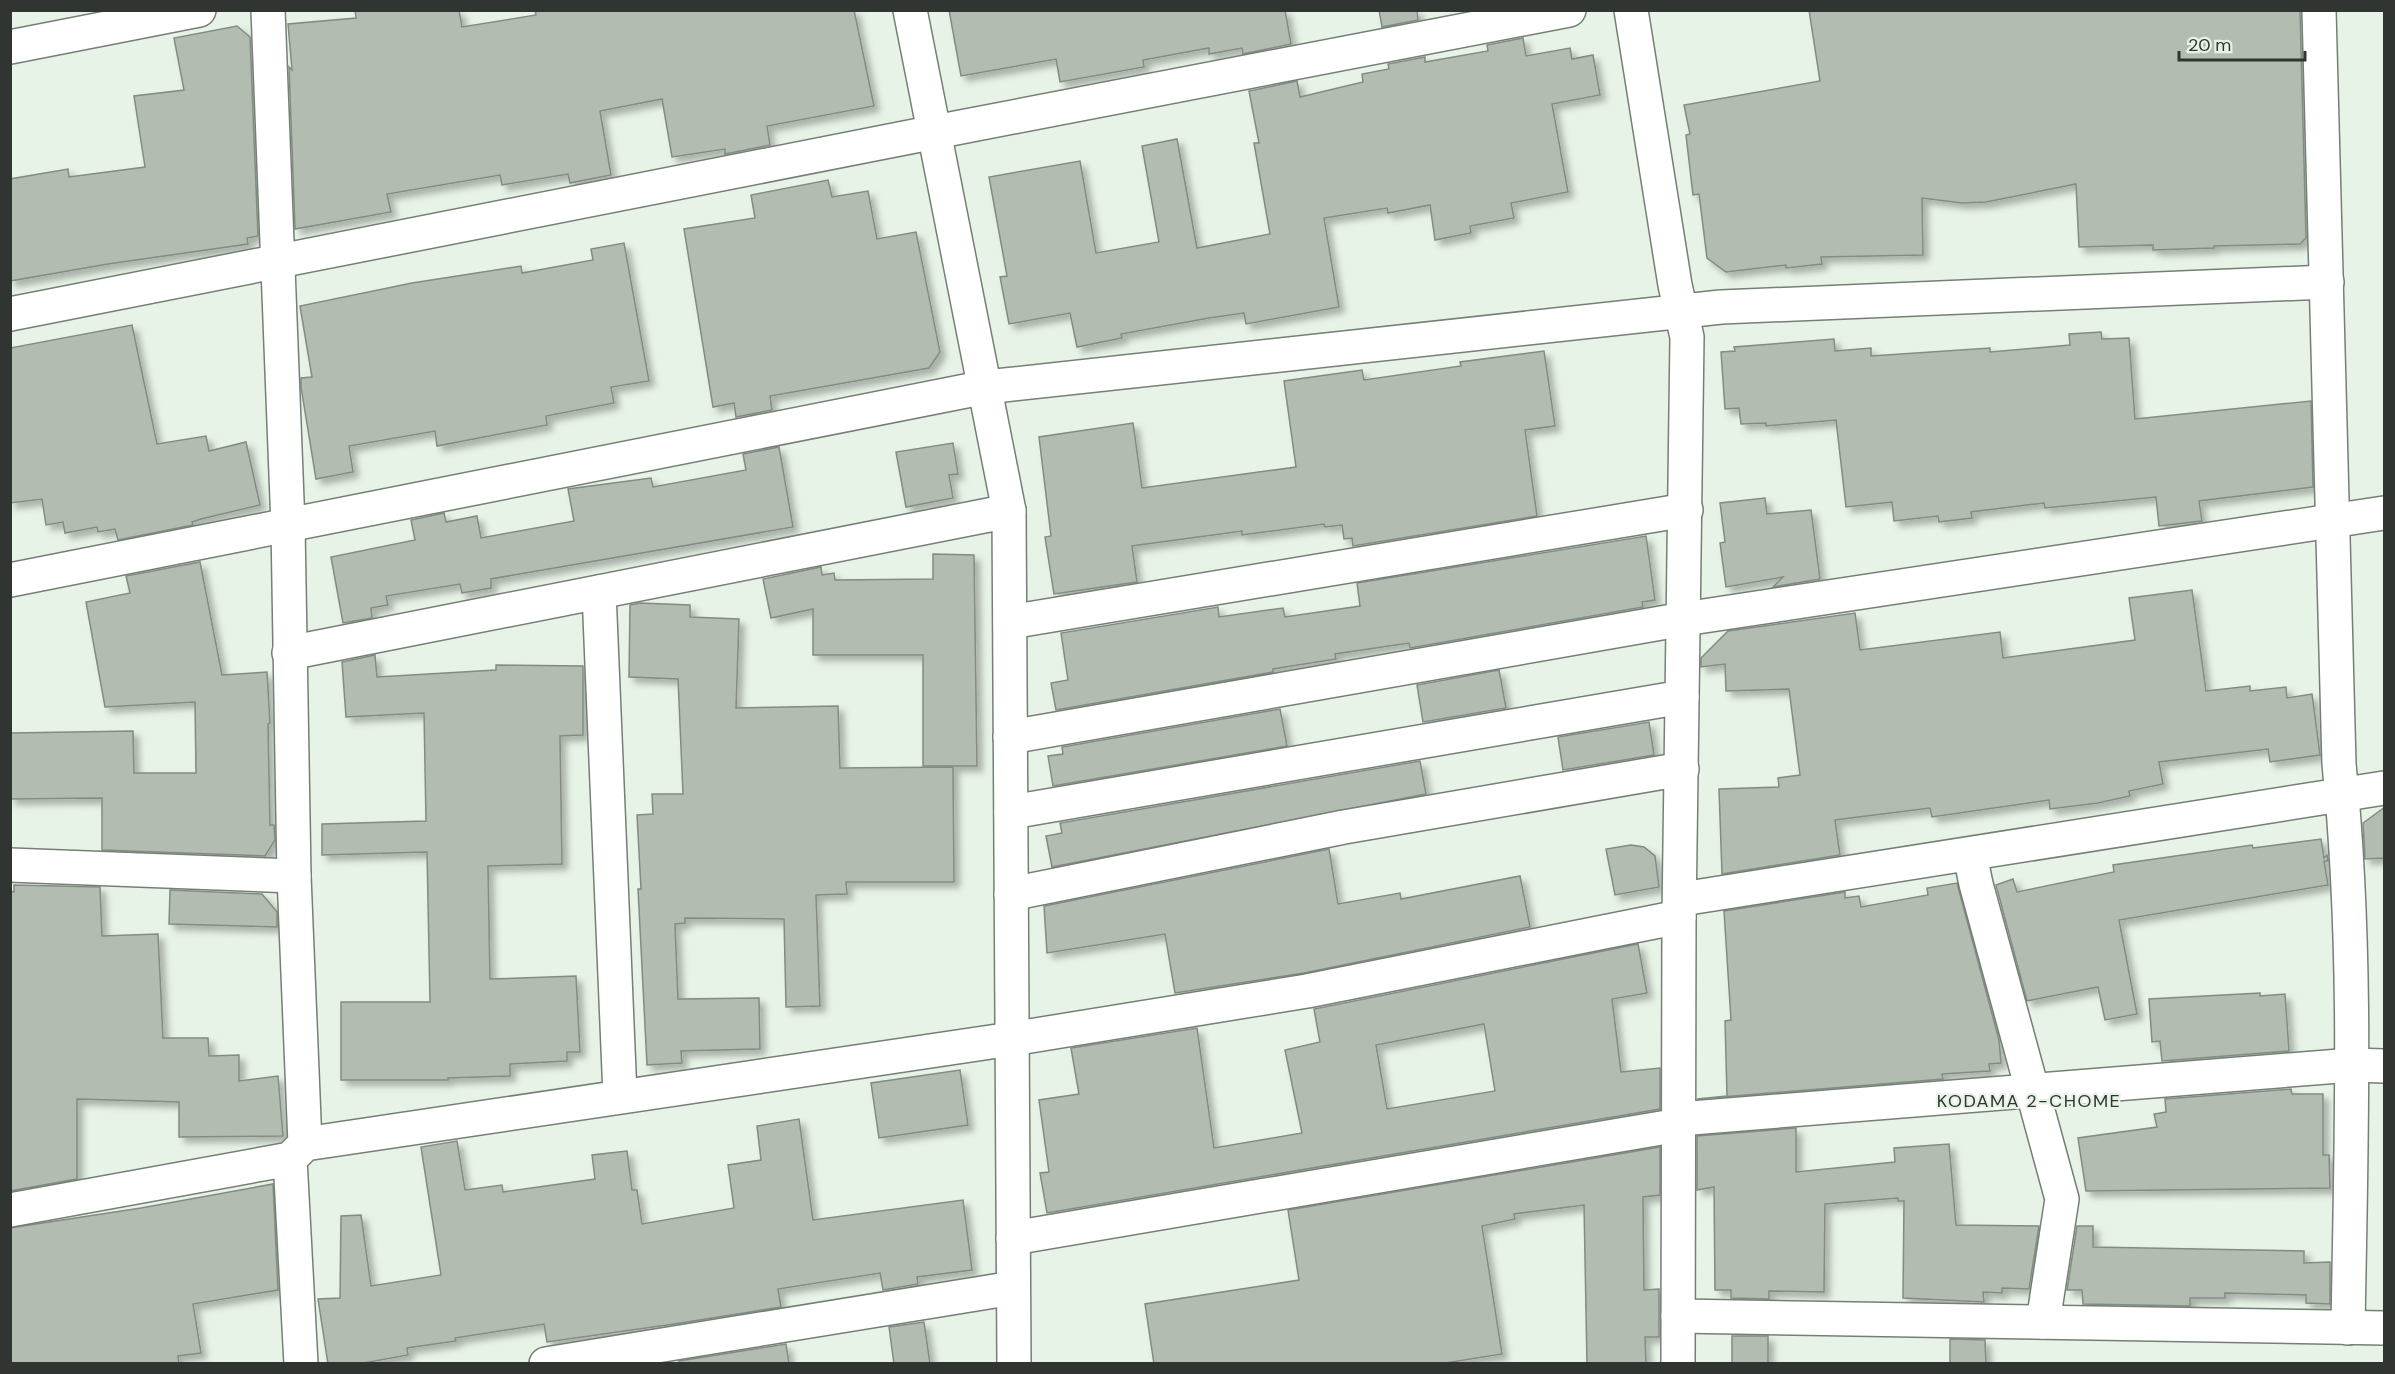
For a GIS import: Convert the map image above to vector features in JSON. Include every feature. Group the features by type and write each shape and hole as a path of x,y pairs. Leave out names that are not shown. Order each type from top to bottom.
{"street":[{"path":"10,46 199,10"},
{"path":"268,10 288,526 301,1364"},
{"path":"910,10 1009,512 1014,1364"},
{"path":"10,314 1569,10"},
{"path":"1631,10 1687,337 1680,908 1678,1364"},
{"path":"2319,10 2334,521 2335,660 2346,834 2352,1065 2348,1328"},
{"path":"10,580 986,387 1681,310 2327,282"},
{"path":"1010,621 1686,510"},
{"path":"289,653 1009,512"},
{"path":"1010,737 1684,619 2385,513"},
{"path":"599,592 620,1096"},
{"path":"1011,812 1682,697"},
{"path":"1011,894 1344,827 1682,769"},
{"path":"10,1210 298,1151 620,1096 1011,1039 1307,991 1680,908 1970,855 2385,788"},
{"path":"1970,855 2062,1199 2043,1322"},
{"path":"10,865 294,876"},
{"path":"1013,1238 1679,1122 2352,1065 2385,1066"},
{"path":"546,1364 1013,1288"},
{"path":"1678,1316 2385,1328"}],"building":[{"path":"355,10 459,10 462,27 536,15 535,10 854,10 874,106 767,126 770,145 725,154 725,149 672,157 662,99 600,111 611,175 570,183 568,174 502,185 500,175 387,194 391,212 295,229 289,67 292,70 288,24 356,18"},
{"path":"949,10 1285,10 1291,44 1243,54 1242,48 1209,54 1209,48 1143,60 1144,67 1060,82 1056,59 961,76"},
{"path":"1379,10 1417,10 1418,20 1382,27"},
{"path":"1809,10 2300,10 2306,238 2300,244 2214,246 2214,248 2153,250 2153,245 2079,247 2076,184 1986,202 1962,203 1922,198 1923,255 1821,257 1822,264 1786,268 1786,265 1726,272 1707,258 1699,194 1693,195 1686,135 1690,134 1684,105 1820,81"},
{"path":"237,26 250,37 258,236 247,238 248,244 10,281 10,179 68,169 69,177 145,167 134,96 184,90 174,38"},
{"path":"1523,38 1526,56 1570,48 1572,59 1593,55 1600,95 1552,104 1568,192 1511,203 1514,218 1470,226 1471,233 1435,240 1430,205 1388,213 1387,208 1324,218 1339,307 1246,324 1244,313 1209,318 1121,334 1122,338 1077,347 1070,313 1009,324 1000,277 1007,276 989,177 1080,161 1096,253 1159,242 1142,146 1177,139 1197,248 1270,234 1254,143 1259,143 1249,91 1297,81 1300,97 1363,82 1362,74 1389,69 1388,64 1425,57 1425,62 1488,51 1487,45"},
{"path":"828,180 832,197 868,191 877,239 916,232 940,352 929,368 770,396 772,410 736,417 734,403 713,407 684,229 755,218 751,195"},
{"path":"624,243 649,381 611,387 614,403 546,416 547,425 437,446 435,431 349,446 353,472 316,479 301,387 301,378 312,377 300,306 412,283 521,266 522,273 593,260 591,249"},
{"path":"132,325 157,444 206,436 209,451 246,442 260,505 201,519 192,522 193,525 118,540 115,529 98,532 97,527 65,533 63,522 46,525 42,499 10,503 10,348"},
{"path":"2101,332 2102,339 2129,338 2135,419 2311,401 2313,487 2199,501 2202,521 2159,526 2156,497 2045,508 2044,503 1971,512 1972,518 1939,522 1938,516 1894,521 1892,502 1846,507 1836,420 1766,426 1766,423 1741,424 1739,408 1725,409 1721,352 1735,351 1734,347 1834,339 1835,351 1871,348 1871,356 1990,348 1990,352 2070,345 2069,334"},
{"path":"1544,351 1555,426 1525,430 1537,516 1353,546 1352,538 1344,539 1342,525 1325,527 1324,524 1242,535 1242,531 1132,546 1137,582 1054,594 1045,537 1051,536 1039,437 1133,423 1142,488 1296,467 1284,381 1362,370 1364,380 1461,366 1460,362"},
{"path":"953,443 958,474 949,475 953,498 906,507 896,452"},
{"path":"779,447 793,527 491,579 491,588 462,593 460,584 386,596 388,605 371,608 372,618 343,623 331,557 415,540 411,520 444,513 446,522 477,516 481,538 574,521 568,489 651,478 653,487 746,470 743,454"},
{"path":"1765,498 1767,514 1811,510 1820,579 1773,587 1783,577 1726,587 1720,543 1725,542 1720,503"},
{"path":"1646,536 1655,600 1642,602 1643,607 1410,648 1409,643 1335,654 1336,659 1273,669 1273,672 1056,710 1051,683 1068,680 1061,633 1218,607 1219,617 1283,608 1285,617 1360,606 1357,583"},
{"path":"933,554 974,555 977,766 923,766 923,655 813,655 813,609 771,618 763,579 821,567 822,575 834,573 835,580 933,579"},
{"path":"200,562 222,675 267,672 270,723 268,724 270,825 274,825 275,840 265,856 102,850 102,798 10,799 10,733 133,731 134,773 196,773 195,702 105,707 86,602 130,593 126,576"},
{"path":"2192,590 2206,691 2250,686 2250,691 2286,687 2287,698 2312,694 2320,755 2270,762 2268,749 2159,762 2163,784 2129,791 2130,796 2098,803 2050,809 2049,800 1932,817 1930,808 1835,820 1840,855 1722,874 1719,789 1779,787 1778,778 1800,775 1789,689 1726,691 1725,664 1701,667 1701,658 1728,631 1855,613 1860,650 2000,632 2003,658 2135,640 2129,598"},
{"path":"640,603 690,605 690,617 739,619 736,708 838,706 840,768 953,767 954,882 846,882 847,894 816,895 820,1006 786,1007 784,919 685,918 685,923 675,924 678,999 759,998 760,1049 681,1051 682,1063 647,1065 638,889 641,889 637,815 653,814 652,794 683,794 678,679 629,677 630,605"},
{"path":"375,655 377,677 496,670 496,665 583,666 583,735 560,736 562,864 488,866 490,979 576,976 580,1052 567,1052 567,1061 510,1064 510,1076 448,1078 448,1080 341,1080 341,1002 430,1002 427,852 322,855 322,824 426,821 424,713 346,717 342,662"},
{"path":"1499,670 1506,708 1423,722 1417,685"},
{"path":"1280,709 1287,746 1053,786 1048,756 1063,754 1062,747"},
{"path":"1649,722 1654,755 1563,770 1558,737"},
{"path":"1420,761 1426,794 1052,867 1046,836 1062,833 1060,823"},
{"path":"2385,807 2385,858 2365,859 2363,823"},
{"path":"2321,839 2324,858 2327,855 2328,861 2324,861 2328,885 2119,920 2137,1014 2105,1020 2098,987 2027,1001 1996,885 2013,879 2017,892 2114,872 2113,865 2252,845 2253,848"},
{"path":"1631,845 1644,847 1655,856 1659,887 1615,895 1606,849"},
{"path":"1329,849 1338,904 1400,893 1401,899 1520,876 1530,927 1304,973 1175,993 1165,934 1047,953 1044,906"},
{"path":"1957,883 1999,1040 2001,1063 1989,1064 1990,1071 1942,1074 1943,1079 1697,1099 1727,1096 1725,1021 1731,1020 1724,911 1845,892 1845,898 1859,896 1861,907 1928,895 1927,888"},
{"path":"14,885 100,887 102,936 158,934 163,1038 208,1038 209,1056 239,1055 239,1081 278,1076 283,1136 179,1137 179,1102 77,1099 77,1179 10,1191 10,891 14,892"},
{"path":"170,890 262,894 277,912 277,927 169,924"},
{"path":"1638,944 1647,993 1612,999 1621,1072 1660,1068 1660,1109 1047,1213 1040,1173 1049,1172 1039,1100 1079,1094 1071,1048 1197,1028 1214,1148 1302,1133 1285,1050 1320,1042 1314,1009","holes":["1484,1024 1495,1091 1387,1109 1376,1045"]},
{"path":"2260,993 2260,996 2285,994 2289,1051 2162,1061 2160,1041 2152,1042 2149,999"},
{"path":"960,1070 968,1125 879,1138 871,1083"},
{"path":"2291,1089 2292,1094 2323,1094 2323,1155 2329,1155 2330,1188 2086,1191 2078,1138 2157,1127 2154,1114 2166,1112 2165,1099"},
{"path":"799,1119 813,1220 963,1200 972,1270 917,1277 918,1284 883,1290 880,1273 778,1289 781,1307 674,1324 547,1342 544,1324 407,1348 408,1355 358,1364 328,1364 318,1299 340,1298 341,1216 361,1215 371,1286 441,1275 421,1147 457,1141 465,1190 502,1185 503,1192 595,1179 592,1155 627,1151 632,1190 637,1190 642,1224 734,1208 728,1165 761,1160 757,1126"},
{"path":"1796,1128 1796,1172 1895,1162 1894,1148 1949,1144 1956,1225 2039,1226 2029,1289 2002,1288 2002,1293 1983,1292 1984,1302 1903,1298 1904,1201 1898,1201 1898,1198 1825,1204 1824,1292 1769,1291 1769,1299 1731,1298 1731,1290 1715,1290 1714,1187 1697,1190 1697,1136"},
{"path":"1660,1147 1660,1195 1643,1197 1644,1290 1659,1289 1659,1337 1645,1337 1646,1364 1587,1364 1584,1205 1514,1214 1515,1219 1482,1226 1502,1354 1439,1364 1154,1364 1145,1304 1299,1280 1288,1210"},
{"path":"273,1184 278,1290 193,1304 201,1353 178,1356 179,1364 10,1364 10,1228 141,1208"},
{"path":"2077,1226 2093,1226 2093,1247 2304,1251 2304,1263 2330,1262 2330,1304 2306,1303 2306,1295 2225,1293 2225,1298 2190,1298 2190,1306 2083,1304 2082,1290 2067,1290"},
{"path":"924,1322 930,1364 894,1364 889,1327"},
{"path":"1732,1336 1768,1336 1768,1364 1732,1364"},
{"path":"1950,1339 1985,1340 1986,1364 1950,1364"},
{"path":"786,1344 789,1364 679,1364 679,1361"}],"district":[{"name":"KODAMA 2-CHOME","path":"2029,1101"}]}
